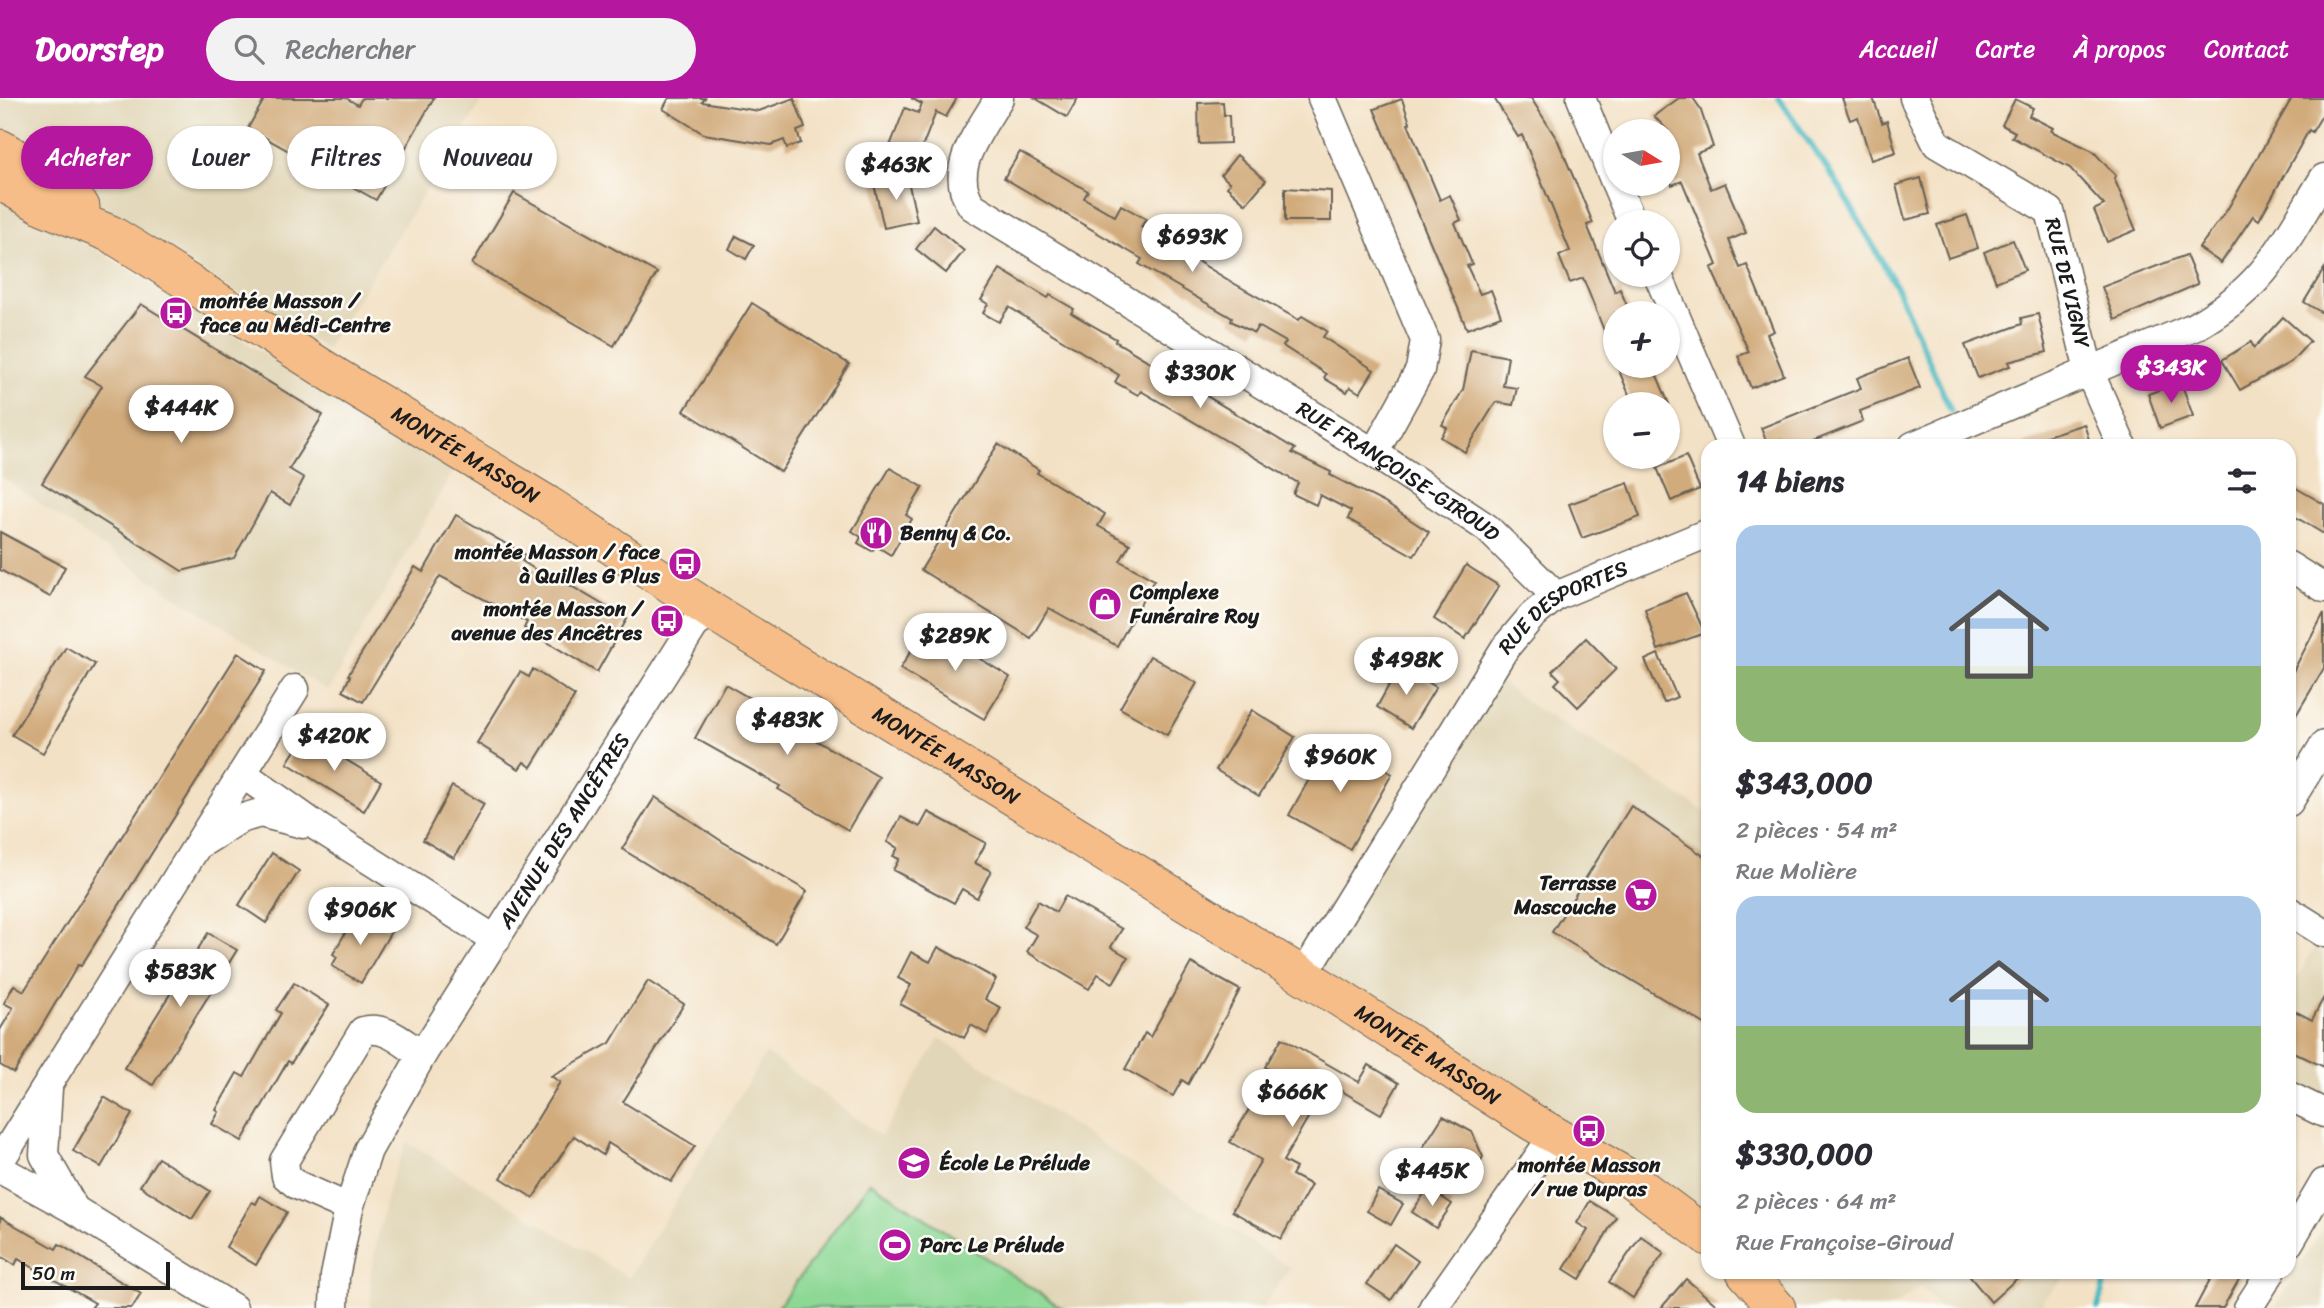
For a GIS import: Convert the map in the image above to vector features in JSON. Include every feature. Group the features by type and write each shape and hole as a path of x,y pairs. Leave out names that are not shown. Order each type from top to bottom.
{"main road":[{"name":"MONTÉE MASSON","path":"0,148 38,171 111,234 1554,1135 1629,1178 1701,1232"},
{"name":"MONTÉE MASSON","path":"0,181 45,207 111,234"},
{"path":"1751,1279 1777,1308"}],"street":[{"name":"RUE FRANÇOISE-GIROUD","path":"999,98 963,166 960,180 972,206 1374,453 1487,528 1556,596"},
{"path":"1322,98 1425,340 1420,370 1374,453"},
{"path":"1581,98 1603,151"},
{"name":"RUE DE VIGNY","path":"1914,98 1937,144 2050,211 2089,371 2119,439"},
{"path":"1929,439 2193,327 2225,309 2267,271 2324,178"},
{"path":"1663,287 1728,439"},
{"name":"RUE DESPORTES","path":"1303,976 1505,648 1532,617 1556,596 1701,536"},
{"path":"2296,570 2324,587"},
{"name":"AVENUE DES ANCÊTRES","path":"334,1308 335,1276 349,1208 368,1150 422,1055 695,624 713,612"},
{"path":"0,1161 295,689"},
{"path":"2296,791 2324,745"},
{"path":"243,774 319,828 496,940"},
{"path":"198,846 240,819 260,813 319,828"},
{"path":"2296,915 2324,933"},
{"path":"349,1208 297,1185 286,1176 284,1161 363,1031 375,1028 386,1032 422,1055"},
{"path":"48,1084 44,1155 75,1210"},
{"path":"2296,1099 2324,1113"},
{"path":"1433,1308 1554,1135"},
{"path":"0,1169 75,1210 233,1308"},
{"path":"2296,1231 2324,1183"},
{"path":"2248,1308 2267,1279"}],"shaded area":[{"path":"0,98 484,98 466,126 419,126 419,189 427,189 326,349 72,189 153,189 153,126 21,126 21,157 0,144"},
{"path":"0,190 453,471 328,691 173,595 0,476"},
{"path":"1491,675 1531,705 1701,809 1701,1241 1307,977"},
{"path":"2314,948 2324,954 2324,1097 2296,1083 2296,980"},
{"name":"École Le Prélude","path":"940,1038 1290,1268 1262,1308 371,1308 370,1278 380,1225 390,1183 407,1142 629,1278 766,1053 881,1136"},
{"path":"2324,1226 2324,1308 2275,1308 2292,1279 2296,1279 2296,1273"},
{"path":"1752,1279 2063,1279 2042,1300 2046,1308 1939,1308 1921,1287 1891,1308 1781,1308"}],"green space":[{"name":"Parc Le Prélude","path":"870,1182 1062,1308 777,1308"}],"building":[{"path":"265,98 346,98 358,105 362,98 434,98 405,149 405,126 287,126 287,150 273,142 273,126 249,126"},
{"path":"669,98 705,98 702,102 759,111 794,98 805,128 797,131 801,143 787,148 784,140 771,145 704,134 663,109"},
{"path":"911,98 957,98 946,117 936,112 916,163 888,151 905,108 918,113 922,104"},
{"path":"1035,98 1078,98 1067,117"},
{"path":"1494,98 1531,98 1558,141 1593,223 1587,225 1603,263 1603,287 1613,287 1615,292 1620,289 1625,301 1603,301 1603,328 1583,278 1570,283 1559,256 1570,251 1522,135 1518,137"},
{"path":"1679,98 1693,98 1700,108 1713,147 1697,153 1711,189 1725,183 1746,233 1729,240 1740,268 1747,265 1774,331 1767,334 1784,375 1751,388 1738,356 1749,352 1711,268 1717,265 1682,181 1680,182 1680,119 1657,119 1654,116"},
{"path":"1842,98 1873,98 1882,123 1887,121 1896,152 1871,160 1858,117 1850,120"},
{"path":"2292,98 2324,98 2324,112 2312,132 2309,130 2259,220 2253,216 2221,263 2199,248 2227,210"},
{"path":"1402,99 1410,123 1408,124 1440,200 1450,195 1461,220 1455,223 1472,264 1467,266 1480,294 1491,290 1501,316 1467,329 1374,109"},
{"path":"2015,99 2033,108 2029,116 2053,128 2051,131 2093,151 2116,176 2114,178 2136,230 2107,242 2094,210 2104,205 2070,168 2012,137 2015,132 2002,125"},
{"path":"1223,102 1224,115 1229,115 1230,143 1199,144 1198,103"},
{"path":"1020,152 1088,191 1084,198 1115,216 1121,205 1146,219 1141,227 1299,320 1302,316 1327,331 1323,337 1374,370 1360,393 1350,387 1347,392 1324,378 1326,374 1283,346 1286,342 1258,326 1254,333 1231,321 1232,318 1139,264 1142,259 1004,178"},
{"path":"1237,155 1266,180 1246,204 1227,187 1230,183 1221,175"},
{"path":"907,176 917,221 884,228 874,184"},
{"path":"1921,178 1930,214 1905,220 1896,185"},
{"path":"1285,188 1331,191 1331,221 1285,221"},
{"path":"356,189 382,189 376,200"},
{"path":"514,193 657,273 614,346 472,264"},
{"path":"1967,215 1978,248 1948,258 1937,225"},
{"path":"934,226 964,251 946,273 916,249"},
{"path":"736,236 754,245 746,259 729,249"},
{"path":"2013,240 2025,270 1996,282 1984,252"},
{"path":"2186,255 2198,284 2115,320 2102,287"},
{"path":"1000,269 1048,298 1050,295 1074,309 1071,313 1116,339 1115,341 1295,449 1292,453 1385,503 1429,532 1414,556 1348,519 1351,511 1320,495 1316,505 1293,494 1298,483 1141,391 1138,395 1115,382 1119,375 1009,307 999,322 983,313 988,304 981,300"},
{"path":"2324,269 2324,314 2304,302"},
{"path":"752,303 849,364 781,472 684,411"},
{"path":"141,304 323,415 289,469 304,478 290,505 270,493 234,558 182,571 42,483 102,386 85,376"},
{"path":"2038,314 2047,352 2008,362 2010,366 1978,378 1965,345 2022,324 2021,318"},
{"path":"2283,317 2310,341 2291,362 2240,390 2222,360 2251,342 2254,348"},
{"path":"1471,350 1508,357 1503,386 1517,388 1513,405 1496,402 1465,452 1441,437 1447,428 1442,425 1463,390"},
{"path":"1908,358 1920,388 1860,411 1863,421 1818,439 1765,439 1761,428 1861,388 1857,378"},
{"path":"1622,378 1658,378 1664,392 1628,392"},
{"path":"2181,382 2193,416 2160,428 2148,394"},
{"path":"2084,424 2089,439 2037,439"},
{"path":"998,444 1039,470 1037,473 1105,514 1098,526 1130,544 1120,561 1154,580 1117,646 1049,608 1031,638 921,570"},
{"path":"1686,456 1700,489 1671,501 1657,469 1680,469 1680,458"},
{"path":"890,468 923,487 906,515 912,519 891,555 876,546 872,551 858,543 861,537 852,531"},
{"path":"1628,483 1640,517 1582,538 1569,504"},
{"path":"2296,488 2324,504 2324,534 2296,517"},
{"path":"456,515 525,555 522,561 547,577 549,573 627,619 597,672 524,628 527,622 440,576 363,702 343,691 350,676 348,675 415,567 423,572"},
{"path":"0,532 65,567 50,597 0,570"},
{"path":"1466,565 1499,586 1465,639 1434,619"},
{"path":"1686,593 1701,625 1701,634 1658,650 1645,609"},
{"path":"2324,613 2324,668 2296,715 2296,666"},
{"path":"926,626 1010,677 984,719 900,669"},
{"path":"1586,638 1616,669 1578,707 1555,684 1560,679 1552,671"},
{"path":"66,647 95,664 43,753 12,735"},
{"path":"238,653 266,671 81,966 78,965 14,1073 0,1065 0,1030 13,1008 4,1003 14,985 24,991"},
{"path":"1658,654 1677,697 1664,703 1645,660"},
{"path":"1150,656 1197,683 1167,735 1120,708"},
{"path":"1400,665 1436,687 1411,728 1377,707"},
{"path":"533,669 575,696 531,767 524,762 519,769 477,743 520,672 529,677"},
{"path":"725,684 879,777 848,830 778,789 780,786 695,738"},
{"path":"1252,710 1295,737 1259,796 1216,770"},
{"path":"305,735 381,781 364,811 287,763"},
{"path":"1331,740 1392,774 1350,849 1289,815"},
{"path":"452,786 484,804 454,858 423,840"},
{"path":"655,797 723,842 807,891 776,944 622,849"},
{"name":"Terrasse Mascouche","path":"1631,806 1701,854 1701,1022 1552,932"},
{"path":"928,812 986,843 975,863 991,871 977,898 962,889 954,903 893,870 899,859 893,856 898,848 887,842 901,817 920,827"},
{"path":"272,853 299,871 266,923 239,905"},
{"path":"1065,896 1122,929 1111,947 1128,957 1113,983 1098,974 1089,989 1027,952 1037,935 1023,927 1038,901 1056,912"},
{"path":"362,912 392,930 361,983 332,966 337,957 333,954 354,918 358,920"},
{"path":"208,933 237,950 153,1085 124,1068"},
{"path":"938,947 996,979 985,999 1001,1008 987,1034 971,1025 964,1038 900,1004 911,985 898,978 911,952 930,962"},
{"path":"1191,963 1240,990 1188,1084 1182,1080 1173,1096 1125,1069 1145,1033 1150,1037"},
{"path":"648,981 684,1004 623,1102 695,1146 671,1182 608,1143 603,1155 574,1136 533,1198 501,1178 560,1082 551,1076 610,1043"},
{"path":"294,983 329,1005 291,1063 288,1061 242,1141 212,1124 219,1112 216,1110 237,1073 244,1077 281,1013 276,1010"},
{"path":"2324,997 2324,1067 2296,1053 2296,1012 2312,1020"},
{"path":"1282,1038 1359,1082 1369,1065 1399,1083 1381,1114 1328,1083 1283,1161 1296,1168 1292,1175 1311,1185 1281,1239 1232,1211 1261,1160 1230,1142 1271,1071 1265,1067"},
{"path":"104,1097 132,1114 101,1167 73,1151"},
{"path":"1443,1116 1472,1132 1483,1157 1469,1179 1422,1149"},
{"path":"158,1158 210,1191 192,1219 140,1186"},
{"path":"1428,1188 1452,1204 1436,1228 1412,1212"},
{"path":"1378,1190 1403,1204 1391,1225 1367,1211"},
{"path":"260,1196 287,1212 256,1265 226,1247 252,1202 256,1204"},
{"path":"1590,1201 1616,1217 1580,1279 1564,1269 1588,1230 1577,1223"},
{"path":"0,1217 56,1249 59,1244 141,1294 132,1308 91,1308 95,1303 18,1259 15,1265 0,1256"},
{"path":"1641,1236 1664,1253 1633,1298 1609,1282"},
{"path":"1394,1244 1418,1261 1391,1300 1367,1284"},
{"path":"1686,1279 1720,1308 1661,1308"},
{"path":"1972,1279 2016,1279 1991,1302"},
{"path":"2210,1279 2239,1279 2223,1308 2195,1308"}],"waterway":[{"path":"1779,98 1841,189 1896,286 1951,411"},
{"path":"2098,1308 2105,1279"}],"place":[{"name":"montée Masson / face au Médi-Centre","path":"176,313"},
{"name":"Benny & Co.","path":"876,533"},
{"name":"montée Masson / face à Quilles G Plus","path":"685,564"},
{"name":"Complexe Funéraire Roy","path":"1105,604"},
{"name":"montée Masson / avenue des Ancêtres","path":"667,621"},
{"name":"Terrasse Mascouche","path":"1641,895"},
{"name":"montée Masson / rue Dupras","path":"1589,1131"},
{"name":"École Le Prélude","path":"914,1163"},
{"name":"Parc Le Prélude","path":"895,1245"}]}
